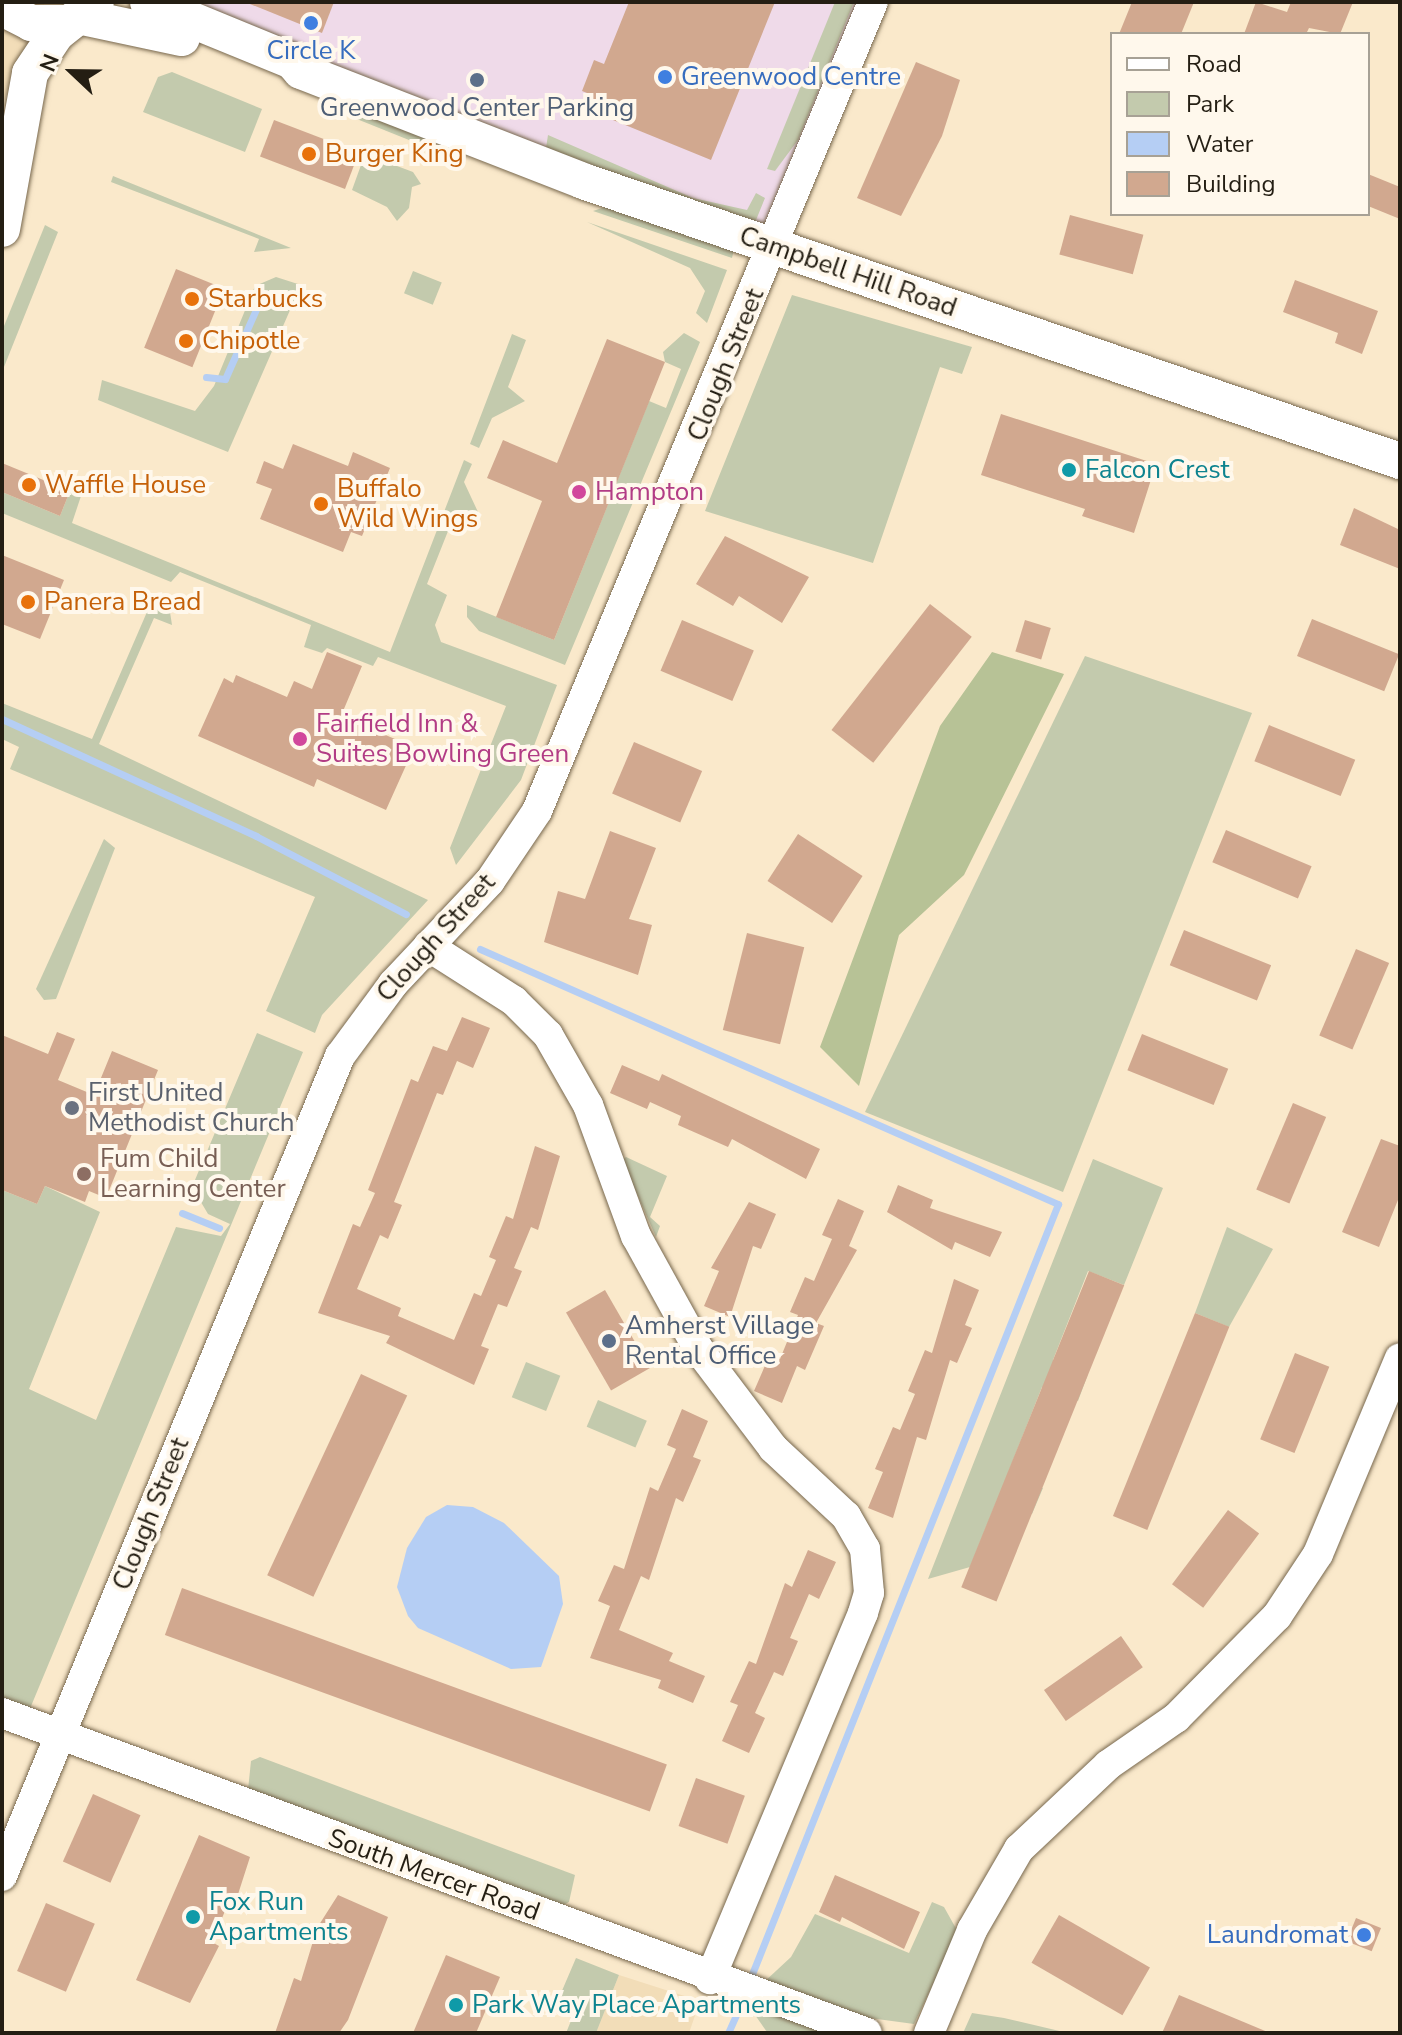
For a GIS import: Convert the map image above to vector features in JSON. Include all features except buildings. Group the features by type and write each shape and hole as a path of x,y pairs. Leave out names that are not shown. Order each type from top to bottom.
{"main road":[{"name":"Campbell Hill Road","path":"148,2 292,61 301,71"},
{"name":"Campbell Hill Road","path":"2,8 31,23 82,14 140,24 289,72 301,71 774,247 1400,461"},
{"path":"2,229 25,86 45,47 82,14"}],"street":[{"name":"Clough Street","path":"2,1876 340,1056 428,946 510,854 560,766 873,2"},
{"path":"428,946 514,1001 548,1035 588,1105 636,1236 699,1350 773,1448 846,1516 865,1549 869,1593 863,1613 710,1979"},
{"path":"929,2033 972,1930 1019,1849 1108,1765 1176,1718 1277,1616 1318,1554 1400,1358"},
{"name":"South Mercer Road","path":"2,1713 61,1732 710,1979 867,2033"}],"shaded area":[{"path":"2,2 45,2 2,106"},
{"name":"Greenwood Centre","path":"168,2 873,2 774,247"},
{"path":"619,1975 700,2001 689,2033 596,2033"}],"green space":[{"path":"835,2 854,2 798,140 775,171 767,169"},
{"path":"172,72 262,109 245,152 143,112 158,77"},
{"path":"332,96 432,136 428,148 328,107"},
{"path":"548,135 693,198 747,210 756,193 765,198 754,225 546,148"},
{"path":"365,154 413,172 421,184 412,187 409,208 397,221 387,207 352,190"},
{"path":"113,176 291,248 254,252 259,239 111,182"},
{"path":"617,203 735,245 732,258 593,211"},
{"path":"587,222 727,270 707,323 696,313 705,291 690,268"},
{"path":"45,225 58,232 2,372 2,331"},
{"path":"413,271 442,283 433,305 404,293"},
{"path":"276,277 301,285 228,452 98,400 102,380 195,411 214,386 255,286"},
{"path":"792,295 972,347 962,374 940,367 873,563 705,511"},
{"path":"684,333 700,342 565,665 479,631 467,617 467,605 554,640 649,401 666,408 681,369 665,362 663,352"},
{"path":"512,334 526,340 508,387 525,401 492,418 479,448 470,444"},
{"path":"464,460 472,464 464,482 478,512 474,522 454,516 427,584 447,595 435,625 441,642 557,685 521,780 456,865 450,848 506,706 378,657 373,666 327,648 322,653 304,647 311,625 180,572 171,582 2,513 2,492 60,516 70,491 81,496 72,523 390,652"},
{"path":"150,605 170,612 172,625 154,618 99,744 428,900 322,1015 315,1033 266,1011 315,897 10,769 19,747 2,739 2,703 92,739"},
{"path":"992,652 1064,674 964,875 899,935 859,1086 820,1047 940,726"},
{"path":"1085,656 1252,713 1063,1192 865,1112"},
{"path":"104,839 115,848 56,999 44,1000 36,989"},
{"path":"257,1033 303,1052 29,1711 2,1701 2,1190 37,1204 45,1186 100,1212 29,1389 96,1420 176,1227 221,1236 230,1224 208,1214 192,1187"},
{"path":"626,1157 667,1176 650,1217 660,1226 656,1237 622,1160"},
{"path":"1093,1159 1163,1188 1124,1285 1088,1271 1053,1360 1088,1374 1078,1401 1042,1387 1008,1473 1043,1488 1032,1514 997,1500 970,1567 928,1579"},
{"path":"1227,1227 1273,1249 1229,1327 1195,1313"},
{"path":"526,1362 560,1376 546,1411 512,1397"},
{"path":"598,1400 647,1421 635,1447 587,1427"},
{"path":"260,1757 575,1875 569,1902 558,1908 248,1790 251,1761"},
{"path":"932,1902 944,1907 958,1932 914,2024 855,2016 763,1983 791,1957 815,1914 909,1953"},
{"path":"576,1958 619,1975 596,2033 566,2033 577,2006 558,2000"},
{"path":"748,2005 827,2033 767,2032"},
{"path":"972,2013 1004,2018 1068,2033 963,2033"}],"water":[{"path":"447,1505 473,1507 504,1523 559,1576 563,1604 541,1667 511,1669 418,1628 408,1616 397,1587 407,1548 426,1517"}],"waterway":[{"path":"206,377 225,379 257,307"},
{"path":"2,719 256,836 406,914"},
{"path":"480,949 1058,1204 752,1974"},
{"path":"182,1213 219,1228"},
{"path":"728,2033 739,2008"}],"place":[{"name":"Circle K","path":"311,23"},
{"name":"Greenwood Centre","path":"665,77"},
{"name":"Greenwood Center Parking","path":"477,80"},
{"name":"Burger King","path":"309,154"},
{"name":"Starbucks","path":"192,299"},
{"name":"Chipotle","path":"186,341"},
{"name":"Falcon Crest","path":"1069,470"},
{"name":"Waffle House","path":"29,485"},
{"name":"Hampton","path":"579,492"},
{"name":"Buffalo Wild Wings","path":"321,504"},
{"name":"Panera Bread","path":"28,602"},
{"name":"Fairfield Inn & Suites Bowling Green","path":"300,739"},
{"name":"First United Methodist Church","path":"72,1108"},
{"name":"Fum Child Learning Center","path":"84,1174"},
{"name":"Amherst Village Rental Office","path":"609,1341"},
{"name":"Fox Run Apartments","path":"193,1917"},
{"name":"Laundromat","path":"1364,1935"},
{"name":"Park Way Place Apartments","path":"456,2005"}]}
